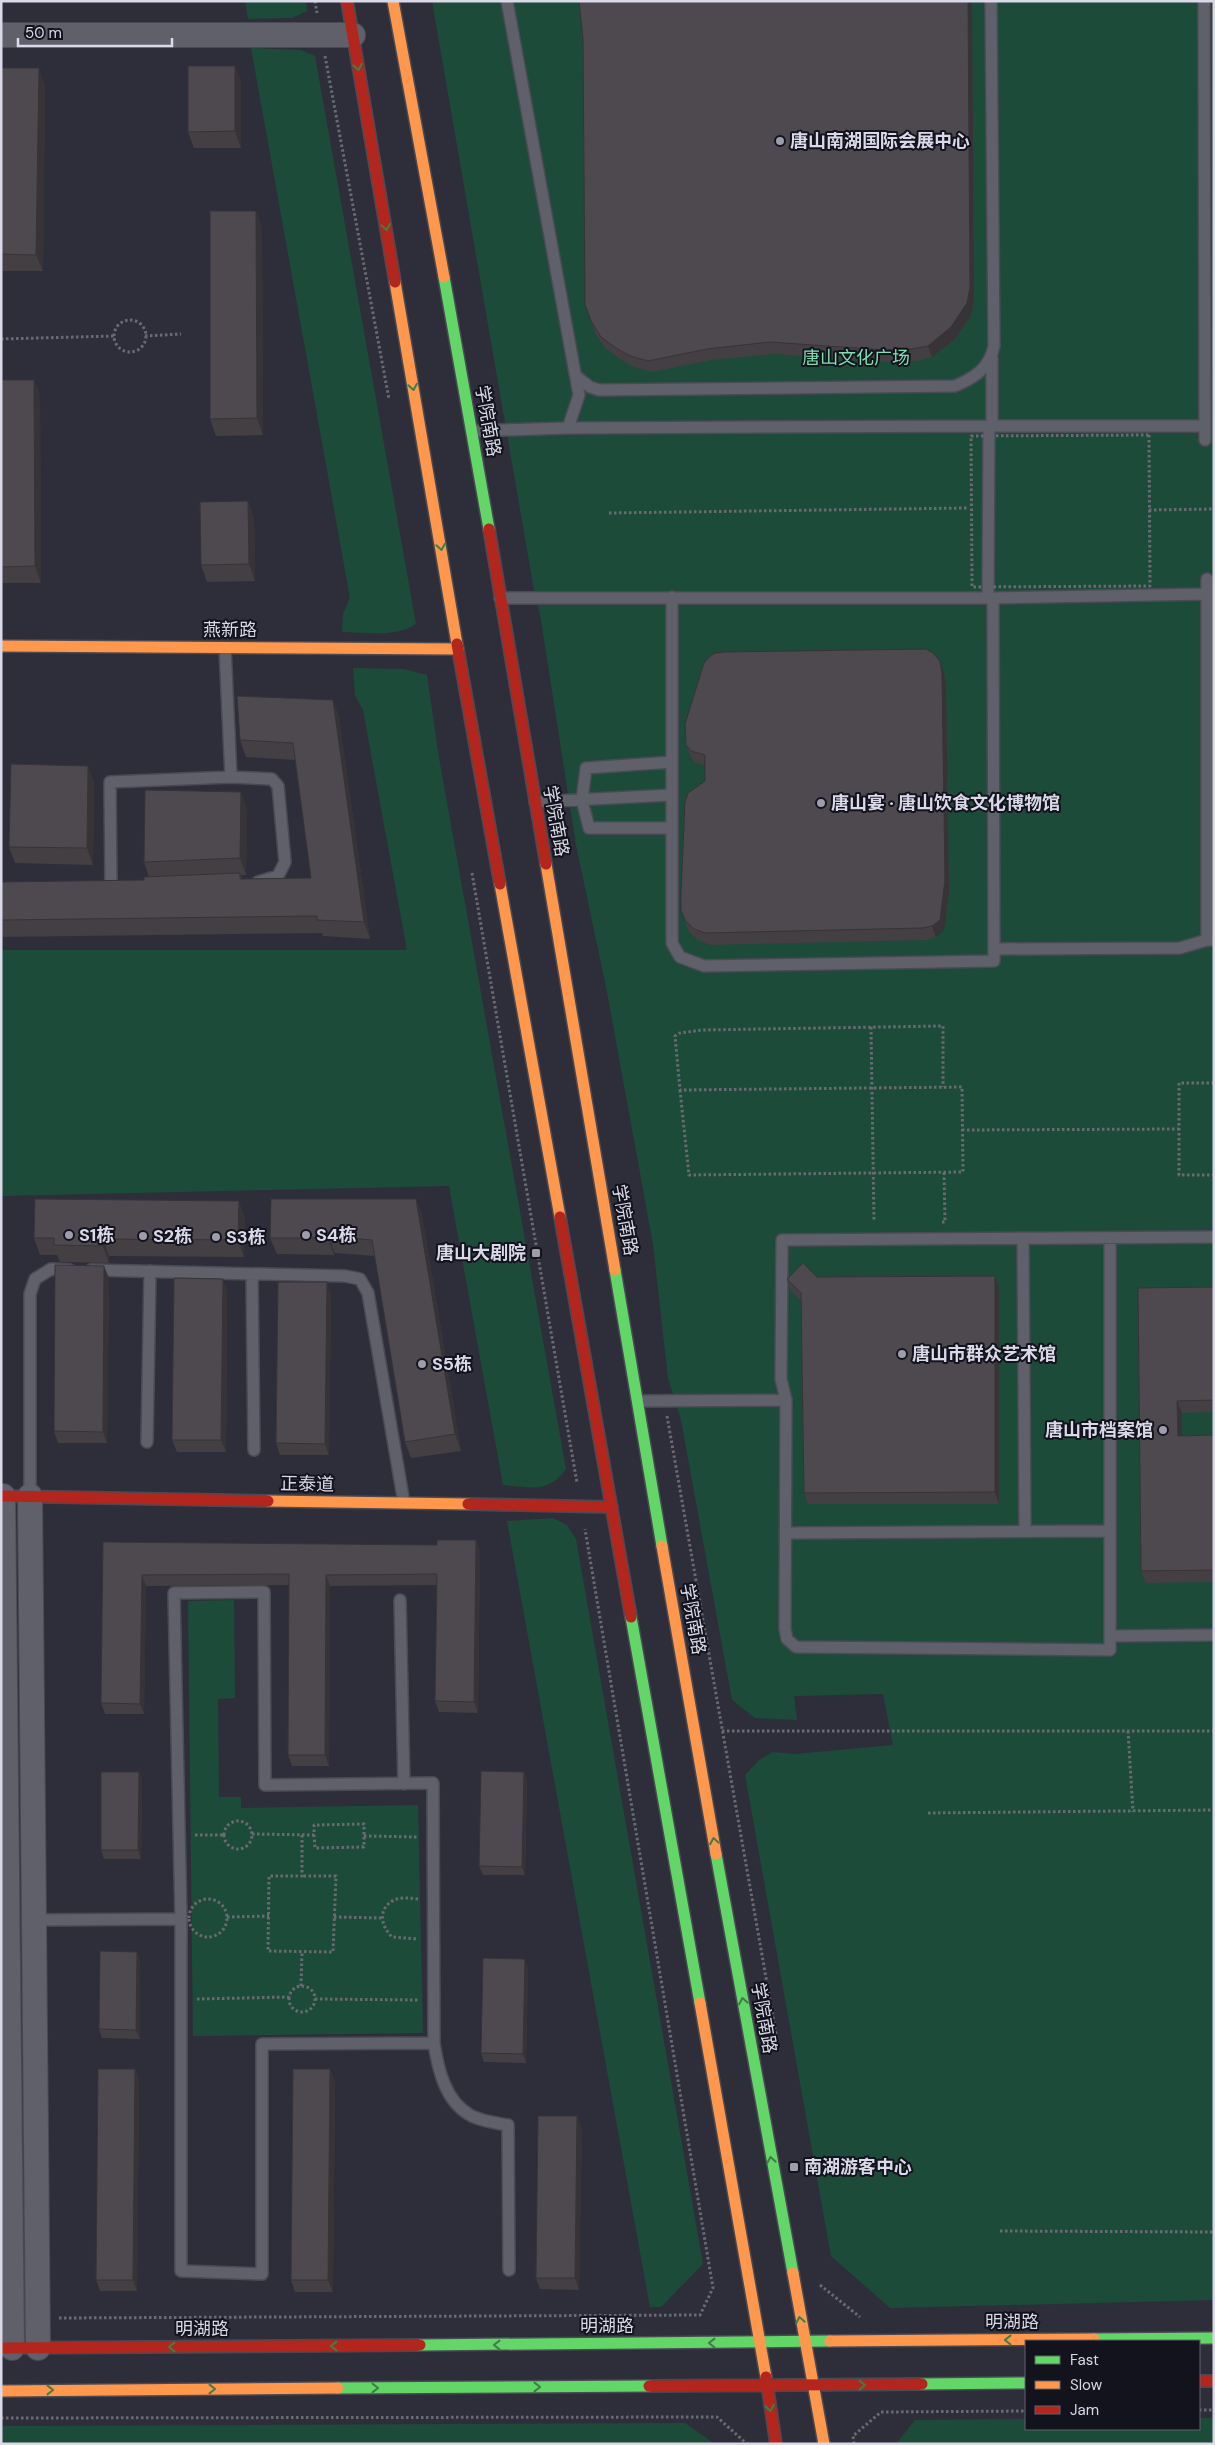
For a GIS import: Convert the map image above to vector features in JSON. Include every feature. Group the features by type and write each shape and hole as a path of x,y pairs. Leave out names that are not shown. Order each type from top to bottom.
{"main road":[{"path":"347,1 458,649 761,2342 776,2444"},
{"name":"学院南路","path":"393,1 472,431 694,1731 824,2444"},
{"name":"燕新路","path":"1,646 458,649"},
{"name":"正泰道","path":"2,1496 612,1506"},
{"name":"明湖路","path":"6,2348 1214,2338"},
{"path":"1200,2381 1214,2381"},
{"path":"1,2391 1025,2383"}],"street":[{"path":"1,36 353,35"},
{"path":"2,1496 6,2348"},
{"path":"30,1496 38,2348"}],"lane":[{"path":"507,1 579,395 568,428"},
{"path":"672,597 672,944 680,957 704,966 994,961 990,426 994,346 991,1"},
{"path":"1204,1 1209,74 1205,440"},
{"path":"576,376 590,387 599,390 955,386 969,380 982,371 992,358"},
{"path":"472,431 568,428 1205,426"},
{"path":"994,949 1180,948 1210,940 1207,579"},
{"path":"500,598 991,598 1207,594"},
{"path":"226,647 231,777"},
{"path":"671,828 589,828 582,800 586,768 672,762"},
{"path":"111,889 110,782 231,777 272,779 278,786 285,862 278,876 264,882 245,883"},
{"path":"534,802 671,795"},
{"path":"1110,1238 1110,1650 796,1647 787,1639 785,1629 786,1400 781,1379 782,1240 1214,1237"},
{"path":"1024,1238 1025,1531"},
{"path":"30,1496 30,1294 35,1279 51,1269 345,1276 360,1279 368,1293 404,1503"},
{"path":"147,1442 150,1272"},
{"path":"252,1274 254,1450"},
{"path":"638,1401 786,1400"},
{"path":"786,1533 1110,1531"},
{"path":"434,2043 262,2044 262,2274 181,2271 180,1835 174,1593 264,1592 265,1785 433,1784 434,2043 440,2076 451,2096 469,2115 508,2124 509,2270"},
{"path":"400,1600 404,1784"},
{"path":"1110,1636 1214,1635"},
{"path":"34,1920 180,1919"}],"path":[{"path":"315,1 390,408"},
{"path":"132,321 141,325 145,336 140,348 130,352 117,346 114,336 122,323 132,321"},
{"path":"145,336 181,334"},
{"path":"1,339 114,336"},
{"path":"1149,435 1149,510 1150,586 972,587 971,436 1149,435"},
{"path":"609,513 968,508"},
{"path":"1149,510 1214,509"},
{"path":"38,2319 700,2315 713,2288 581,1506 470,866"},
{"path":"680,1090 962,1088 962,1172 688,1175 680,1090 675,1036 680,1033 702,1030 943,1026 943,1087"},
{"path":"871,1027 872,1222 881,1222"},
{"path":"1214,1083 1179,1082 1178,1175 1214,1175"},
{"path":"962,1130 1179,1129"},
{"path":"936,1222 945,1222 944,1172"},
{"path":"664,1401 777,2042"},
{"path":"694,1731 1214,1731"},
{"path":"1128,1731 1133,1812"},
{"path":"928,1813 1214,1810"},
{"path":"239,1820 248,1824 252,1834 248,1846 239,1849 226,1844 224,1835 230,1823 239,1820"},
{"path":"364,1824 364,1847 314,1848 314,1836 314,1825 364,1824"},
{"path":"252,1834 314,1836"},
{"path":"180,1835 224,1835"},
{"path":"302,1835 302,1876"},
{"path":"364,1836 424,1837 424,1856 433,1856"},
{"path":"270,1876 302,1876 336,1876 334,1952 268,1951 270,1876"},
{"path":"434,1899 402,1898 394,1900 386,1906 382,1918 386,1931 392,1937 434,1939"},
{"path":"213,1900 223,1906 226,1917 223,1929 212,1936 200,1935 191,1926 190,1913 197,1903 213,1900"},
{"path":"226,1917 269,1916"},
{"path":"334,1917 382,1918"},
{"path":"301,1986 302,1952"},
{"path":"301,1986 309,1988 315,1998 310,2009 302,2012 291,2006 289,1997 293,1990 301,1986"},
{"path":"181,1999 289,1997"},
{"path":"315,1998 434,2000"},
{"path":"1000,2231 1214,2232"},
{"path":"818,2276 820,2286 866,2322"},
{"path":"1200,2410 1214,2410"},
{"path":"854,2444 853,2436 882,2412 1025,2411"},
{"path":"1,2418 717,2417 747,2444"}],"green space":[{"path":"245,1 306,1 307,11 292,18 248,19"},
{"name":"唐山文化广场","path":"432,1 1214,1 1214,2300 890,2308 831,2256 745,1775 759,1760 773,1752 795,1754 893,1745 883,1694 794,1696 797,1720 755,1718 732,1700 681,1420 668,1378 653,1244 607,992 576,845 540,614 534,590"},
{"path":"251,48 301,50 315,56 416,624 399,631 389,633 342,632 343,614 350,598"},
{"path":"353,668 404,669 427,675 438,752 566,1469 559,1477 545,1486 503,1485 449,1186 1,1196 1,950 407,950 363,710 355,695"},
{"path":"553,1518 567,1525 576,1539 703,2264 661,2307 650,2307 507,1521"},
{"path":"234,1600 235,1698 218,1699 219,1797 241,1797 241,1808 418,1805 423,2033 193,2036 188,1601"},
{"path":"1200,2418 1213,2418 1214,2444 896,2444 915,2420 1025,2419 1025,2430 1200,2430"},
{"path":"685,2423 715,2444 1,2444 1,2426"}],"building":[{"name":"唐山南湖国际会展中心","path":"579,1 968,1 970,287 967,303 951,327 928,346 912,349 885,350 770,342 707,349 648,361 630,356 601,337 591,321 585,304 583,38"},
{"path":"188,66 235,66 235,131 188,132"},
{"path":"1,68 39,68 36,255 1,254"},
{"path":"210,211 256,211 257,418 210,419"},
{"path":"1,380 34,380 35,566 1,567"},
{"path":"248,501 249,564 201,565 200,502"},
{"name":"唐山宴 · 唐山饮食文化博物馆","path":"926,649 933,653 940,661 942,674 945,880 940,920 932,926 923,928 705,933 694,929 685,920 681,910 685,802 688,793 705,781 705,755 691,751 686,745 685,724 704,663 715,653 725,652"},
{"path":"237,696 333,700 364,922 317,920 317,916 1,920 1,882 144,880 144,877 240,873 240,879 311,878 293,743 240,740"},
{"path":"11,764 88,766 87,848 9,847"},
{"path":"145,790 241,792 240,858 144,862"},
{"path":"35,1199 239,1201 238,1240 103,1239 103,1246 54,1245 54,1238 34,1238"},
{"path":"271,1199 416,1199 455,1434 405,1442 372,1240 328,1236 328,1238 270,1238"},
{"name":"唐山市群众艺术馆","path":"803,1263 817,1277 995,1276 995,1492 804,1493 801,1293 787,1279"},
{"path":"55,1265 104,1266 103,1432 54,1431"},
{"path":"174,1278 223,1279 221,1440 172,1440"},
{"path":"278,1282 327,1282 325,1444 276,1443"},
{"name":"唐山市档案馆","path":"1214,1287 1214,1400 1177,1401 1178,1436 1214,1435 1214,1570 1141,1571 1138,1288"},
{"path":"437,1540 476,1540 474,1702 435,1701 437,1574 326,1575 325,1755 288,1755 289,1574 142,1575 140,1704 101,1703 103,1542 437,1545"},
{"path":"481,1771 524,1772 522,1867 479,1866"},
{"path":"101,1772 139,1772 138,1850 101,1850"},
{"path":"100,1951 137,1952 136,2030 99,2029"},
{"path":"483,1958 525,1959 523,2054 481,2053"},
{"path":"98,2069 135,2069 133,2280 96,2280"},
{"path":"293,2069 330,2069 328,2280 291,2280"},
{"path":"538,2116 577,2116 575,2278 536,2278"}],"traffic: fast":[{"path":"444,277 489,529"},
{"path":"615,1270 662,1546"},
{"path":"631,1617 700,2003"},
{"path":"716,1854 793,2273"},
{"path":"1094,2339 1214,2338"},
{"path":"420,2345 830,2341"},
{"path":"922,2384 1025,2383"},
{"path":"338,2388 649,2386"}],"traffic: slow":[{"path":"393,1 444,277"},
{"path":"395,282 457,644"},
{"path":"1,646 458,649"},
{"path":"546,864 615,1270"},
{"path":"500,884 560,1217"},
{"path":"268,1501 468,1504"},
{"path":"662,1546 716,1854"},
{"path":"700,2003 766,2377"},
{"path":"793,2273 824,2444"},
{"path":"830,2341 1094,2339"},
{"path":"1,2391 338,2388"}],"traffic: jam":[{"path":"347,1 395,282"},
{"path":"489,529 546,864"},
{"path":"457,644 500,884"},
{"path":"560,1217 631,1617"},
{"path":"1,1496 268,1501"},
{"path":"468,1504 612,1507"},
{"path":"1,2348 420,2345"},
{"path":"766,2377 776,2444"},
{"path":"1200,2381 1214,2381"},
{"path":"649,2386 922,2384"}],"place":[{"name":"唐山南湖国际会展中心","path":"780,141"},
{"name":"唐山宴 · 唐山饮食文化博物馆","path":"821,803"},
{"name":"S1栋","path":"69,1235"},
{"name":"S4栋","path":"306,1235"},
{"name":"S2栋","path":"143,1236"},
{"name":"S3栋","path":"216,1237"},
{"name":"唐山大剧院","path":"536,1253"},
{"name":"唐山市群众艺术馆","path":"902,1354"},
{"name":"S5栋","path":"422,1364"},
{"name":"唐山市档案馆","path":"1163,1430"},
{"name":"南湖游客中心","path":"794,2167"}]}
